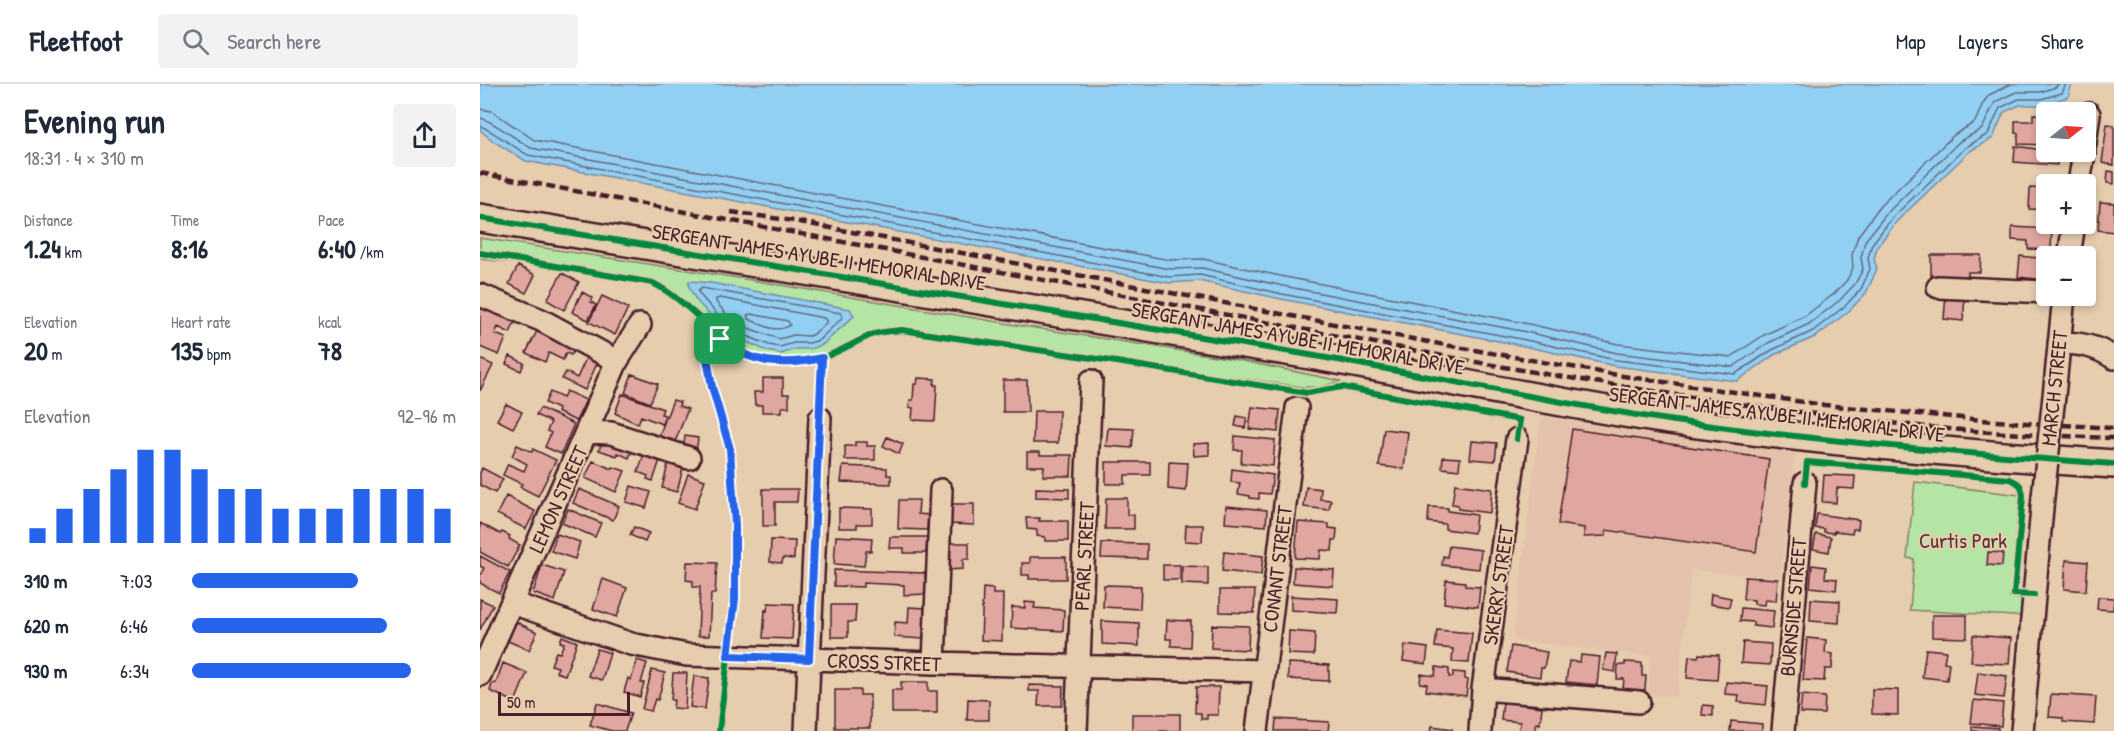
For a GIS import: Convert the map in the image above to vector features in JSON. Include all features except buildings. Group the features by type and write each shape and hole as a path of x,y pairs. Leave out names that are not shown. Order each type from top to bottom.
{"main road":[{"name":"SERGEANT JAMES AYUBE II MEMORIAL DRIVE","path":"480,218 1294,352 1586,407 1765,433 1906,448 2114,464"}],"street":[{"path":"1938,287 2036,292"},
{"path":"480,295 541,320 617,361"},
{"name":"MARCH STREET","path":"2022,731 2063,306"},
{"name":"LEMON STREET","path":"480,675 617,361 640,325"},
{"path":"2059,343 2080,343 2098,348 2114,358"},
{"name":"PEARL STREET","path":"1076,731 1091,381"},
{"name":"CONANT STREET","path":"1257,731 1297,408"},
{"path":"806,731 819,418"},
{"path":"587,432 611,433 689,458"},
{"name":"SKERRY STREET","path":"1480,731 1483,689 1517,439"},
{"name":"BURNSIDE STREET","path":"1783,731 1805,483"},
{"path":"934,663 941,490"},
{"name":"CROSS STREET","path":"512,603 631,644 687,655 1264,671"},
{"path":"1483,689 1639,702"}],"shaded area":[{"path":"1541,417 1795,453 1780,577 1691,570 1677,696 1648,695 1651,656 1513,640"}],"green space":[{"path":"480,238 1228,358 1341,381 1319,387 1303,387 902,330 877,333 822,358 787,364 771,363 741,353 726,343 654,279 480,259"},
{"name":"Curtis Park","path":"1915,482 2019,495 2010,598 2034,600 2032,617 1910,610 1914,559 1907,558"}],"water":[{"path":"480,84 2072,84 2068,97 2052,102 2036,102 2036,105 2020,105 2004,112 1993,138 1970,151 1897,221 1877,247 1874,259 1877,269 1866,293 1849,311 1817,336 1774,355 1737,381 1615,366 1199,281 1169,283 526,161 493,141 480,130"},
{"path":"689,281 850,309 854,316 822,345 810,349 795,349 781,354 767,351 726,333 696,300 689,287"}],"railway":[{"path":"480,173 1586,381 1878,422 1981,431 2114,438"},
{"path":"731,212 794,221 1434,343 1623,376 1824,405 1994,421 2114,428"}],"cycle path":[{"path":"480,218 1339,360 1668,420 1891,446 2114,464"},
{"path":"480,253 653,283 693,312 727,342 745,354 766,362 790,364 819,359 874,334 902,330 1307,393 1342,387 1520,420 1517,439"},
{"path":"719,731 735,599 735,527 730,449 712,387 707,358 720,339"},
{"path":"1805,483 1807,462 2013,480 2020,485 2023,496 2014,594 2034,595"}],"route":[{"path":"720,339 741,353 771,363 787,364 822,358 809,659 728,656 735,599 735,526 730,449 712,387 707,358 720,339"}]}
